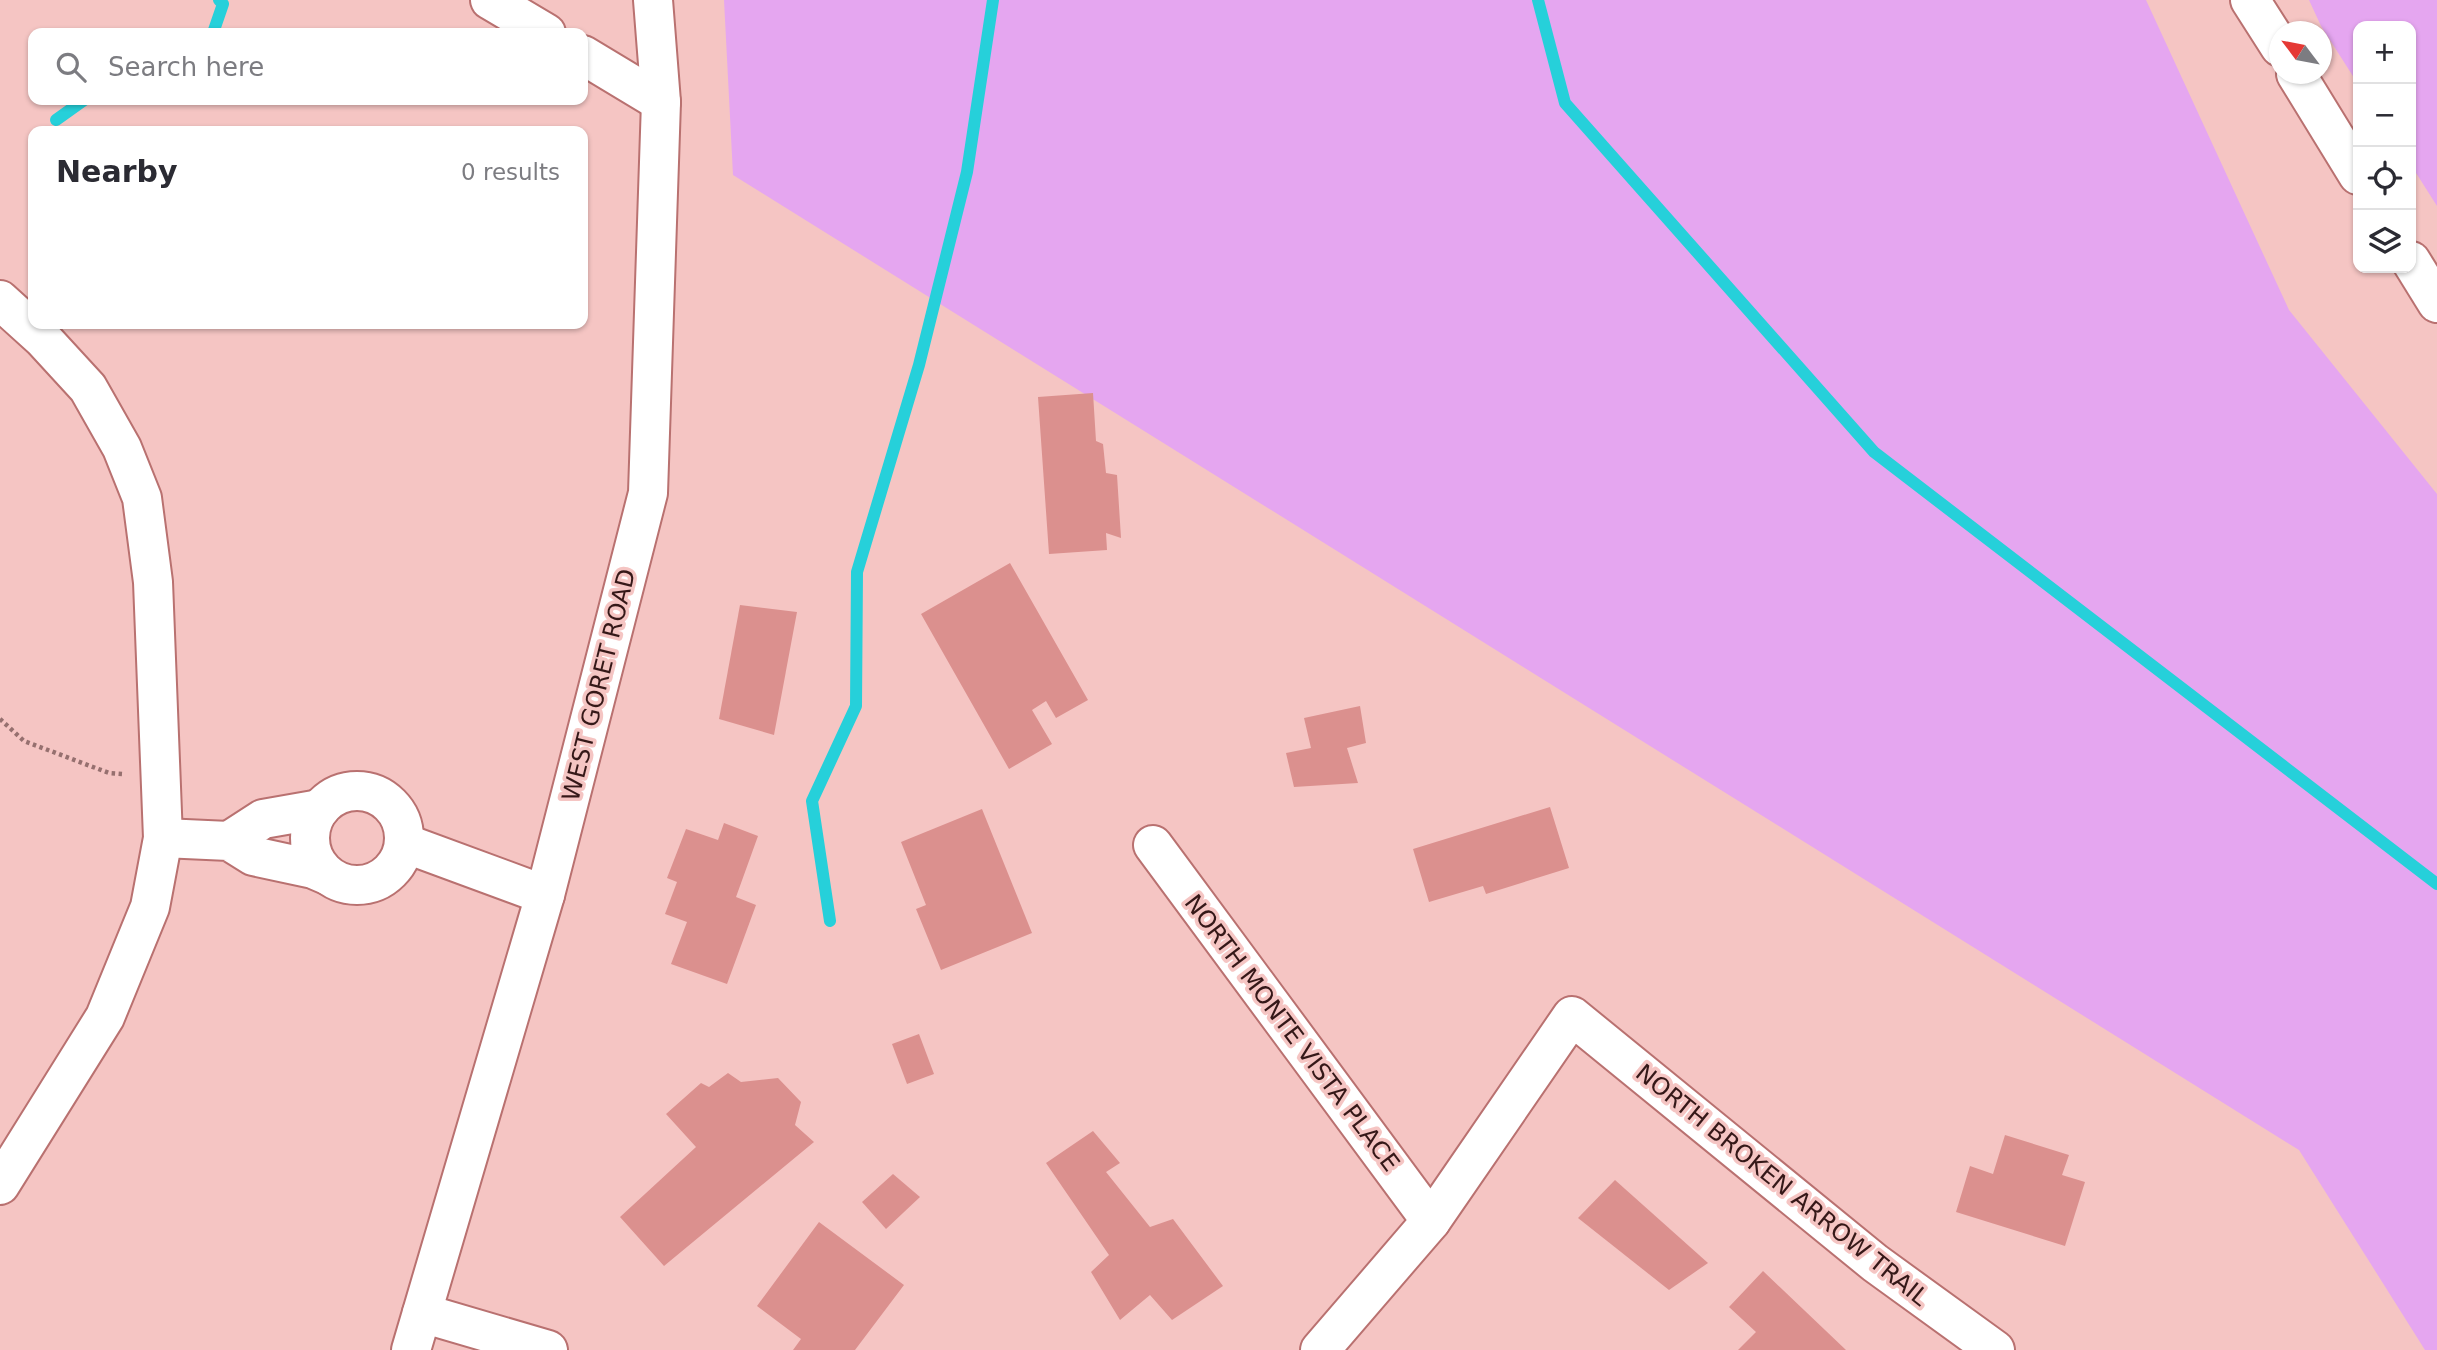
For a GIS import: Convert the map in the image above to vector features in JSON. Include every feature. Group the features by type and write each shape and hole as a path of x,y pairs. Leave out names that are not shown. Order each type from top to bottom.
{"street":[{"path":"490,0 537,28"},
{"name":"WEST GORET ROAD","path":"411,1350 545,895 648,493 661,102 653,0"},
{"path":"2250,0 2269,30"},
{"path":"588,58 661,102"},
{"path":"2302,84 2353,167"},
{"path":"2416,269 2437,303"},
{"path":"0,300 28,325"},
{"path":"0,1185 105,1017 150,907 163,838 153,582 142,498 122,448 88,388 32,329"},
{"path":"163,838 229,841 253,856 313,869 349,885 371,883 395,866 404,844 399,815 384,799 365,791 344,793 329,800 320,809 314,818 310,843 317,863 327,875"},
{"path":"229,841 263,819 320,809"},
{"path":"404,844 545,895"},
{"name":"NORTH MONTE VISTA PLACE","path":"1153,845 1431,1220"},
{"name":"NORTH BROKEN ARROW TRAIL","path":"1431,1220 1572,1016 1875,1263 1994,1350"},
{"path":"1320,1350 1431,1220"},
{"path":"422,1313 548,1350"}],"path":[{"path":"0,719 24,741 109,773 161,777"}],"shaded area":[{"path":"724,0 2146,0 2289,310 2437,494 2437,1350 2425,1350 2299,1150 733,175"},
{"path":"2309,0 2437,0 2437,206 2416,173 2416,21 2353,21 2353,76 2332,43 2332,21 2319,21"}],"building":[{"path":"1093,393 1096,441 1103,444 1106,473 1117,475 1121,538 1106,533 1107,550 1049,554 1038,397"},
{"path":"1010,563 1088,700 1056,718 1046,701 1032,710 1052,744 1009,769 921,614"},
{"path":"740,605 797,612 774,735 719,719"},
{"path":"1360,706 1366,743 1347,748 1358,783 1294,787 1286,753 1311,748 1304,718"},
{"path":"1550,807 1569,868 1486,894 1483,886 1429,902 1413,849"},
{"path":"982,809 1032,933 941,970 916,909 926,905 901,842"},
{"path":"724,823 758,836 736,897 756,905 727,984 671,964 687,922 665,914 677,882 667,878 686,829 718,840"},
{"path":"919,1034 934,1074 907,1084 892,1044"},
{"path":"728,1073 741,1082 778,1078 801,1102 795,1125 814,1142 664,1266 620,1217 696,1147 666,1114 701,1083 709,1087"},
{"path":"1093,1131 1120,1163 1106,1172 1150,1227 1173,1219 1223,1286 1172,1320 1150,1295 1120,1320 1091,1272 1109,1255 1046,1163"},
{"path":"2005,1135 2069,1155 2062,1175 2085,1182 2065,1246 1956,1212 1970,1166 1993,1174"},
{"path":"893,1174 920,1197 886,1229 862,1202"},
{"path":"1615,1180 1708,1263 1669,1290 1578,1218"},
{"path":"819,1222 904,1285 855,1350 793,1350 801,1339 757,1306"},
{"path":"1763,1271 1846,1350 1738,1350 1756,1332 1729,1307"}],"waterway":[{"path":"215,28 223,4 219,0"},
{"path":"830,921 812,801 856,706 857,572 919,365 967,172 993,0"},
{"path":"1538,0 1565,103 1874,452 2437,884"},
{"path":"56,120 77,105"}]}
